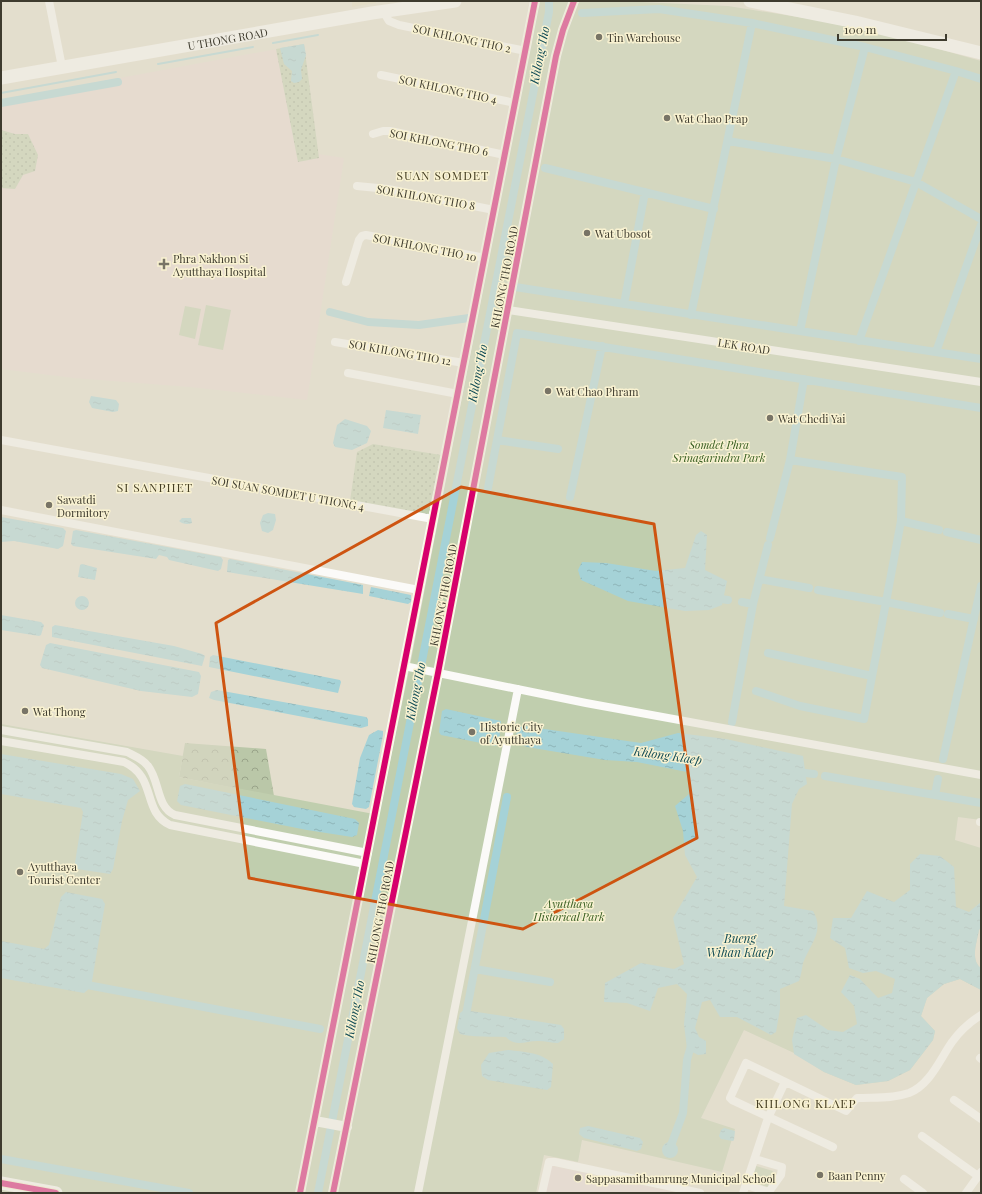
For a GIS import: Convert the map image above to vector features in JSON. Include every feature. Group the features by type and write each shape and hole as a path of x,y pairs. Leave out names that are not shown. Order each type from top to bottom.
{"main road":[{"name":"U THONG ROAD","path":"1,78 383,11 455,1"},
{"path":"750,1 855,22 981,53"},
{"path":"1,1184 56,1193"}],"street":[{"path":"49,1 62,67"},
{"name":"KHLONG THO ROAD","path":"300,1193 317,1121 368,853 409,667 419,590 535,1"},
{"name":"KHLONG THO ROAD","path":"333,1193 434,672 508,310 556,56 563,30 574,1"},
{"name":"SOI KHLONG THO 2","path":"383,11 389,21 399,25 526,51"},
{"name":"SOI KHLONG THO 4","path":"381,76 515,103"},
{"name":"SOI KHLONG THO 6","path":"372,134 383,130 390,131 505,155"},
{"name":"SOI KHLONG THO 8","path":"357,186 388,190 494,210"},
{"name":"SOI KHLONG THO 10","path":"346,282 359,240 362,236 366,235 485,258"},
{"name":"LEK ROAD","path":"508,310 981,382"},
{"name":"SOI KHLONG THO 12","path":"335,342 464,363"},
{"path":"348,373 458,394"},
{"name":"SOI SUAN SOMDET U THONG 4","path":"1,440 433,519"},
{"path":"1,510 419,590"},
{"path":"409,667 518,689 981,775"},
{"path":"418,1193 518,689"},
{"path":"1,730 127,752 139,758 153,774 164,807 169,813 368,853"},
{"path":"1,741 124,762 133,767 143,778 157,816 170,825 366,864"},
{"path":"833,1147 768,1118 731,1099 746,1063 846,1111 857,1098 886,1097 911,1092 929,1077 953,1041 969,1023 981,1015"},
{"path":"755,1159 782,1167 781,1175 769,1192 744,1189 768,1118 785,1082"},
{"path":"954,1100 981,1119"},
{"path":"317,1121 345,1127"},
{"path":"922,1136 979,1174 966,1193"},
{"path":"542,1193 549,1162 555,1162 700,1193"},
{"path":"904,1179 923,1193"}],"highlighted area":[{"path":"461,487 654,524 697,838 523,929 249,878 216,623"}],"shaded area":[{"path":"352,1 376,1 376,3 352,7"},
{"name":"Phra Nakhon Si Ayutthaya Hospital","path":"304,44 318,154 344,158 307,400 190,387 74,378 1,369 1,100"},
{"name":"Sappasamitbamrung Municipal School","path":"552,1166 678,1193 544,1193"}],"green space":[{"path":"539,1 619,1 728,6 823,21 900,38 981,61 981,820 958,817 955,840 981,848 981,927 979,930 975,956 978,965 981,968 981,990 960,979 944,984 927,998 921,1016 935,1031 933,1040 910,1070 888,1081 856,1085 824,1072 794,1053 744,1030 701,1118 735,1129 722,1172 582,1140 578,1162 544,1155 536,1193 1,1193 1,724 183,756 179,777 379,815 411,660"},
{"path":"304,44 319,158 298,162 276,49"},
{"path":"1,130 15,134 28,134 38,155 35,171 23,175 15,189 1,188"},
{"path":"206,305 231,310 223,350 198,345"},
{"path":"185,306 201,309 195,339 179,335"},
{"path":"373,444 441,455 429,516 350,501 357,452"},
{"path":"185,743 266,749 274,796 179,777"},
{"path":"756,1166 773,1171 768,1187 751,1182"}],"water":[{"path":"304,44 306,55 301,70 302,79 299,82 294,83 291,81 292,71 284,64 280,48"},
{"path":"91,396 116,400 119,404 118,411 113,412 92,408 89,402"},
{"path":"386,410 421,415 418,434 383,428"},
{"path":"345,419 367,426 371,431 367,443 352,450 335,447 333,443 337,425"},
{"path":"268,513 275,514 276,520 273,530 268,533 262,531 260,523 263,515"},
{"path":"1,517 63,528 66,531 63,546 58,549 14,541 1,542"},
{"path":"182,518 191,518 192,523 182,523 179,521"},
{"path":"76,530 221,557 223,560 221,569 218,571 169,560 167,557 159,555 156,559 73,546 71,544 73,531"},
{"path":"701,531 707,535 705,570 727,581 722,605 709,610 685,611 628,601 581,580 578,570 582,562 606,563 656,571 685,568 696,535"},
{"path":"230,559 363,585 363,594 227,572 228,560"},
{"path":"82,564 97,568 95,580 78,577 80,565"},
{"path":"371,587 411,595 411,602 408,604 369,596"},
{"path":"82,596 87,598 89,603 87,608 82,610 77,608 75,603 77,598"},
{"path":"1,615 41,622 44,625 41,635 39,636 1,630"},
{"path":"55,625 174,646 205,656 202,666 52,637 52,627"},
{"path":"50,643 199,672 201,676 198,694 192,697 141,691 42,668 40,665 46,645"},
{"path":"213,655 340,680 341,682 338,693 209,667 210,657"},
{"path":"217,690 366,717 368,719 368,726 361,728 209,698 211,692"},
{"path":"446,709 501,721 499,744 496,746 441,735 439,732 442,711"},
{"name":"Bueng Wihan Klaep","path":"524,726 641,743 678,733 726,739 803,756 807,784 799,789 792,804 784,906 813,911 816,918 817,931 803,963 799,981 780,989 780,1009 776,1032 771,1035 737,1017 720,1017 710,1000 702,1002 695,1028 699,1037 706,1041 706,1054 698,1055 687,1049 684,1024 687,994 677,984 658,988 650,1011 627,1003 604,1002 605,983 641,963 674,969 684,964 673,918 697,877 685,855 683,831 675,806 689,794 687,772 637,762 605,760 527,747 516,743 517,727"},
{"path":"378,730 383,731 383,735 369,807 366,809 354,807 352,804 360,758 369,735"},
{"path":"1,754 121,774 133,779 140,791 128,800 122,821 113,869 110,874 77,869 75,863 83,812 81,808 1,794"},
{"path":"185,784 355,819 359,823 357,835 352,837 307,830 181,805 177,801 180,786"},
{"path":"920,854 940,856 954,867 956,907 969,912 981,902 981,927 979,930 975,956 978,965 981,968 981,990 960,979 944,984 927,998 921,1016 935,1031 933,1040 910,1070 888,1081 856,1085 824,1072 794,1054 792,1040 797,1018 806,1015 828,1030 843,1032 857,1024 854,1006 841,992 850,975 860,979 878,998 892,993 895,979 876,971 863,973 849,968 845,948 830,938 833,918 851,918 867,891 894,902 910,890 910,864"},
{"path":"66,892 102,899 105,904 91,987 84,993 1,978 1,941 44,949 49,945 61,897"},
{"path":"464,1010 561,1025 564,1029 564,1039 558,1043 535,1041 518,1043 506,1037 460,1034 457,1028 460,1013"},
{"path":"508,1050 538,1055 553,1064 551,1087 547,1090 488,1080 482,1076 481,1065 489,1053"},
{"path":"588,1126 640,1138 643,1142 641,1149 637,1151 584,1138 579,1134 580,1128"},
{"path":"724,1128 735,1131 733,1141 721,1139 719,1136 721,1130"},
{"path":"670,1142 676,1144 678,1150 676,1156 670,1158 664,1156 662,1150 664,1144"}],"waterway":[{"name":"Khlong Tho","path":"318,1193 549,12 549,1"},
{"path":"582,13 659,9 752,23 865,47 981,79"},
{"path":"691,315 752,23"},
{"path":"273,43 318,35"},
{"path":"158,64 253,47"},
{"path":"800,331 836,159 865,47"},
{"path":"859,341 956,71"},
{"path":"1,93 116,72"},
{"path":"1,103 118,82"},
{"path":"728,141 836,159 916,182 981,219"},
{"path":"545,168 714,209"},
{"path":"624,304 645,192"},
{"path":"936,352 981,225"},
{"path":"515,287 981,359"},
{"path":"330,312 368,322 419,325 469,318"},
{"path":"488,488 517,333 981,408"},
{"path":"570,497 602,346"},
{"path":"790,460 804,379"},
{"path":"497,440 558,449"},
{"path":"770,538 790,460 902,477 901,521 939,530"},
{"path":"901,521 886,602 940,613"},
{"path":"947,532 981,540"},
{"path":"732,722 753,604 768,545"},
{"path":"759,579 809,588"},
{"path":"943,759 981,586"},
{"path":"756,691 800,706 864,719 886,602 818,590"},
{"path":"714,598 728,600"},
{"path":"742,602 753,604"},
{"path":"948,614 974,619"},
{"path":"768,653 872,676"},
{"name":"Khlong Klaep","path":"797,772 814,774"},
{"name":"Khlong Klaep","path":"825,776 981,803"},
{"path":"935,795 938,779"},
{"path":"465,1020 507,797"},
{"path":"475,969 550,982"},
{"path":"82,984 320,1029"},
{"path":"670,1148 683,1113 687,1060 692,1042"},
{"path":"1,1159 189,1193"}],"cycle path":[{"path":"300,1193 535,1"},
{"path":"333,1193 438,673 556,56 563,30 574,1"},
{"path":"1,1183 56,1193"}],"place":[{"name":"Tin Warehouse","path":"599,37"},
{"name":"Wat Chao Prap","path":"667,118"},
{"name":"Wat Ubosot","path":"587,233"},
{"name":"Phra Nakhon Si Ayutthaya Hospital","path":"164,264"},
{"name":"Wat Chao Phram","path":"548,391"},
{"name":"Wat Chedi Yai","path":"770,418"},
{"name":"Sawatdi Dormitory","path":"49,505"},
{"name":"Wat Thong","path":"25,711"},
{"name":"Historic City of Ayutthaya","path":"472,732"},
{"name":"Ayutthaya Tourist Center","path":"20,872"},
{"name":"Baan Penny","path":"820,1175"},
{"name":"Sappasamitbamrung Municipal School","path":"578,1178"}],"district":[{"name":"SUAN SOMDET","path":"443,175"},
{"name":"SI SANPHET","path":"155,487"},
{"name":"KHLONG KLAEP","path":"806,1103"}],"park label":[{"name":"Somdet Phra Srinagarindra Park","path":"719,450"},
{"name":"Ayutthaya Historical Park","path":"569,909"}]}
